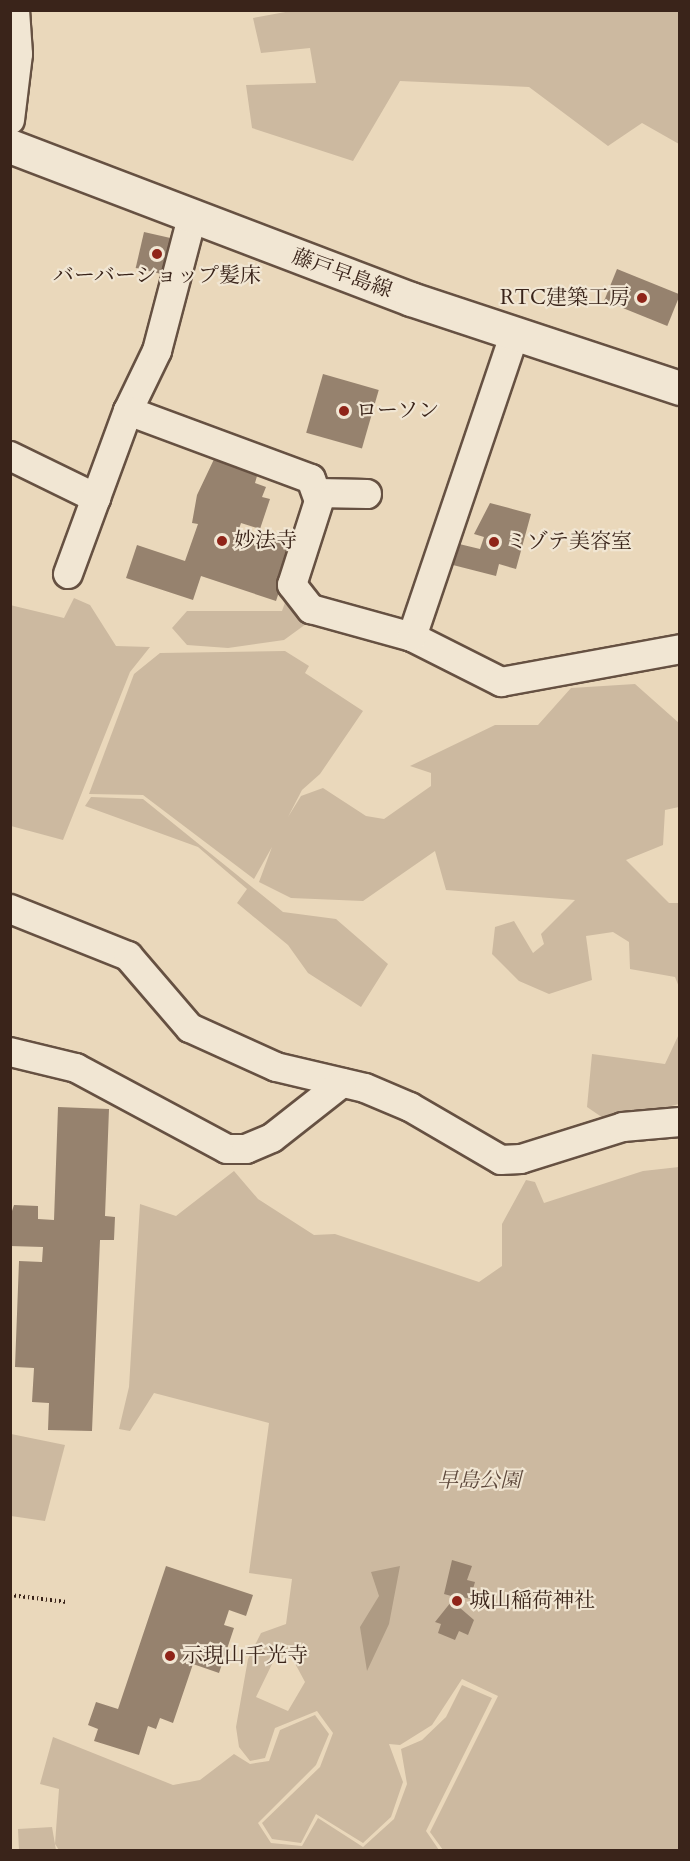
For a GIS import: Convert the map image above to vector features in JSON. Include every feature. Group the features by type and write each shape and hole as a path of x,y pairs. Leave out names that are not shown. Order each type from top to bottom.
{"main road":[{"name":"藤戸早島線","path":"10,146 192,218 515,333 680,388"}],"street":[{"path":"10,120 18,54 15,10"},
{"path":"68,574 128,411 157,351 192,218"},
{"path":"412,638 515,333"},
{"path":"128,411 311,479 318,493 292,585 311,609 412,638 501,682 680,649"},
{"path":"10,456 96,498"},
{"path":"318,493 367,494"},
{"path":"10,909 128,956 190,1028 276,1067 342,1083 410,1107 501,1160 521,1159 623,1127 680,1122"},
{"path":"10,1052 76,1068 227,1149 246,1149 272,1138 342,1083"}],"path":[{"path":"10,1595 67,1602"}],"green space":[{"path":"291,11 679,11 679,144 642,123 608,146 529,87 400,81 353,161 252,128 246,85 316,83 310,48 261,53 253,18"},
{"path":"288,594 306,624 284,640 228,648 187,645 172,628 187,611 282,611"},
{"path":"74,598 90,605 116,646 150,647 130,672 63,840 11,826 10,605 64,618"},
{"path":"285,651 309,666 305,673 363,711 320,774 302,790 288,817 301,796 323,788 366,816 384,819 431,786 431,773 410,766 495,725 538,725 571,688 635,684 679,723 679,807 665,810 663,845 626,860 669,903 679,903 679,987 675,977 630,969 629,942 613,932 586,936 592,980 549,994 519,981 492,954 495,927 514,921 533,953 544,944 541,934 575,900 446,890 435,851 363,901 291,898 259,882 272,847 254,879 143,795 89,794 134,674 160,653"},
{"path":"91,797 143,799 283,912 336,919 388,964 361,1007 308,973 288,945 237,903 247,889 198,847 85,806"},
{"path":"679,1034 679,1104 609,1122 587,1107 592,1054 665,1064"},
{"name":"早島公園","path":"679,1167 679,1850 443,1850 430,1832 498,1696 462,1679 432,1725 400,1745 389,1744 403,1782 391,1817 363,1843 316,1814 301,1843 272,1839 262,1823 320,1767 333,1733 317,1711 275,1728 265,1758 250,1761 239,1747 236,1727 248,1659 261,1633 286,1624 292,1579 249,1573 269,1423 154,1393 130,1431 119,1429 129,1387 140,1204 176,1216 234,1171 258,1199 314,1235 335,1234 479,1282 502,1266 502,1224 526,1180 535,1182 544,1203 643,1171","holes":["290,1654 305,1682 288,1711 256,1697 273,1662"]},
{"path":"11,1434 65,1445 45,1521 11,1516"},
{"path":"462,1685 492,1698 426,1831 439,1850 59,1850 55,1844 59,1789 40,1784 53,1737 173,1785 200,1780 234,1754 250,1764 269,1761 280,1730 315,1715 329,1734 316,1765 258,1823 271,1843 302,1846 318,1818 363,1847 394,1819 407,1784 401,1749 422,1740 446,1717"},
{"path":"52,1827 56,1850 19,1850 18,1829"}],"shaded area":[{"path":"400,1566 389,1624 367,1671 360,1627 379,1596 371,1572"}],"building":[{"path":"144,232 178,240 170,276 136,268"},
{"name":"RTC建築工房","path":"617,269 680,294 667,326 604,301"},
{"path":"323,374 379,390 362,449 306,433"},
{"path":"216,455 259,469 255,483 266,487 262,497 270,499 260,529 241,523 238,532 267,541 270,532 296,541 276,601 201,576 193,600 126,578 137,545 185,561 198,524 192,523 197,495"},
{"path":"490,503 531,514 516,569 499,564 496,576 449,564 455,543 480,549 484,537 474,534"},
{"path":"58,1107 109,1109 105,1216 115,1217 114,1240 100,1240 92,1431 48,1430 49,1403 32,1402 34,1368 15,1367 19,1261 42,1262 43,1247 10,1246 10,1217 14,1205 38,1206 38,1219 54,1220"},
{"name":"城山稲荷神社","path":"452,1560 472,1566 467,1580 475,1582 470,1599 462,1597 459,1607 474,1620 468,1635 459,1631 455,1640 438,1633 441,1624 435,1622 455,1597 444,1594"},
{"path":"166,1566 253,1595 246,1616 229,1610 224,1625 234,1628 219,1673 193,1664 173,1723 160,1718 156,1729 148,1726 139,1755 94,1741 98,1729 88,1725 96,1702 118,1709"}],"place":[{"name":"バーバーショップ髪床","path":"157,254"},
{"name":"RTC建築工房","path":"642,298"},
{"name":"ローソン","path":"344,411"},
{"name":"妙法寺","path":"222,541"},
{"name":"ミゾテ美容室","path":"494,542"},
{"name":"城山稲荷神社","path":"457,1601"},
{"name":"示現山千光寺","path":"170,1656"}]}
